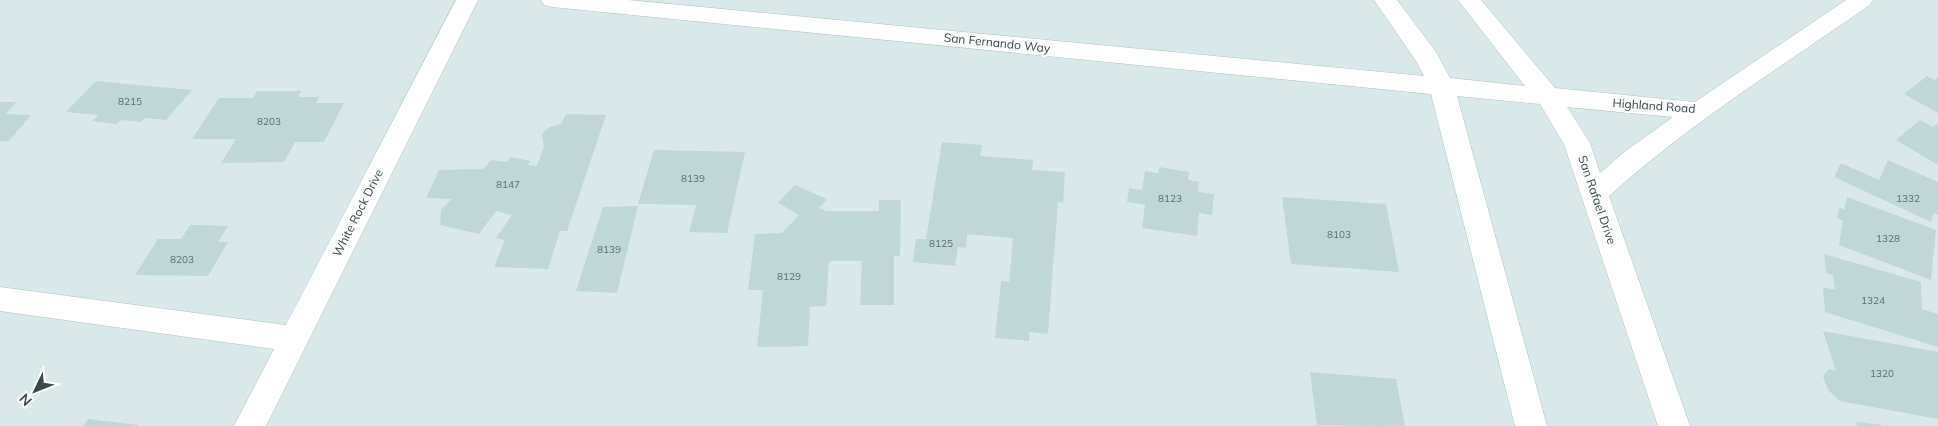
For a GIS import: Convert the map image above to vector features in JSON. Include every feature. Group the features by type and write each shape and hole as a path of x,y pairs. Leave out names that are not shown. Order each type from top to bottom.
{"street":[{"name":"White Rock Drive","path":"250,426 467,0"},
{"name":"San Fernando Way","path":"552,0 1442,87"},
{"path":"1385,0 1427,58 1442,87 1531,426"},
{"name":"San Rafael Drive","path":"1470,0 1548,97 1577,143 1674,426"},
{"name":"Highland Road","path":"1442,87 1700,111 1862,0"},
{"path":"1595,193 1632,160 1700,111"},
{"path":"0,299 294,339"}],"shaded area":[{"path":"0,0 1938,0 1938,426 0,426"}],"building":[{"path":"1927,76 1935,80 1938,77 1938,113 1904,94"},
{"path":"96,81 192,90 166,120 145,118 141,122 121,120 117,124 92,121 99,115 66,112"},
{"path":"257,91 301,91 298,97 319,97 316,103 344,103 324,142 295,142 284,162 221,163 236,139 192,139 219,98 253,98"},
{"path":"0,102 16,102 6,114 31,115 9,141 0,142"},
{"path":"566,114 606,115 567,231 560,231 548,269 494,267 505,240 496,238 512,215 496,211 479,234 440,225 441,210 452,199 426,198 439,170 483,169 491,160 507,162 510,157 531,161 528,165 537,166 544,147 542,134 550,127 561,124"},
{"path":"1920,120 1933,127 1938,123 1938,165 1896,140"},
{"path":"942,142 982,145 980,156 1033,160 1032,170 1065,172 1063,203 1058,202 1048,334 1029,332 1029,341 995,338 1001,281 1009,282 1013,238 967,234 966,248 958,247 955,266 913,262 916,239 926,239"},
{"path":"654,150 745,152 727,233 689,232 696,205 638,204"},
{"path":"1888,160 1938,182 1938,215 1934,213 1931,222 1834,177 1841,163 1879,180"},
{"path":"1159,167 1189,172 1188,180 1199,182 1198,192 1214,194 1212,215 1199,213 1197,236 1142,228 1145,205 1127,202 1129,188 1142,190 1145,171 1158,173"},
{"path":"795,185 827,199 819,208 826,211 879,211 879,200 901,200 900,256 894,256 894,305 860,305 862,261 829,261 826,306 810,307 808,346 757,347 763,290 748,290 755,234 782,233 799,215 778,203"},
{"path":"1282,197 1386,204 1399,272 1291,264"},
{"path":"1847,197 1936,230 1931,280 1839,245 1843,221 1837,218 1839,207 1844,210"},
{"path":"638,206 617,293 576,291 603,207"},
{"path":"190,225 228,226 218,242 228,242 208,276 135,275 158,239 181,239"},
{"path":"1824,254 1921,282 1922,309 1938,314 1938,347 1825,312 1823,287 1835,290 1833,275 1826,273"},
{"path":"1823,331 1938,352 1938,419 1840,401 1828,390 1823,376 1829,369 1836,371"},
{"path":"1310,372 1396,379 1405,426 1317,425"},
{"path":"88,419 138,425 138,426 83,426"},
{"path":"1856,422 1883,425 1883,426 1857,426"}]}
